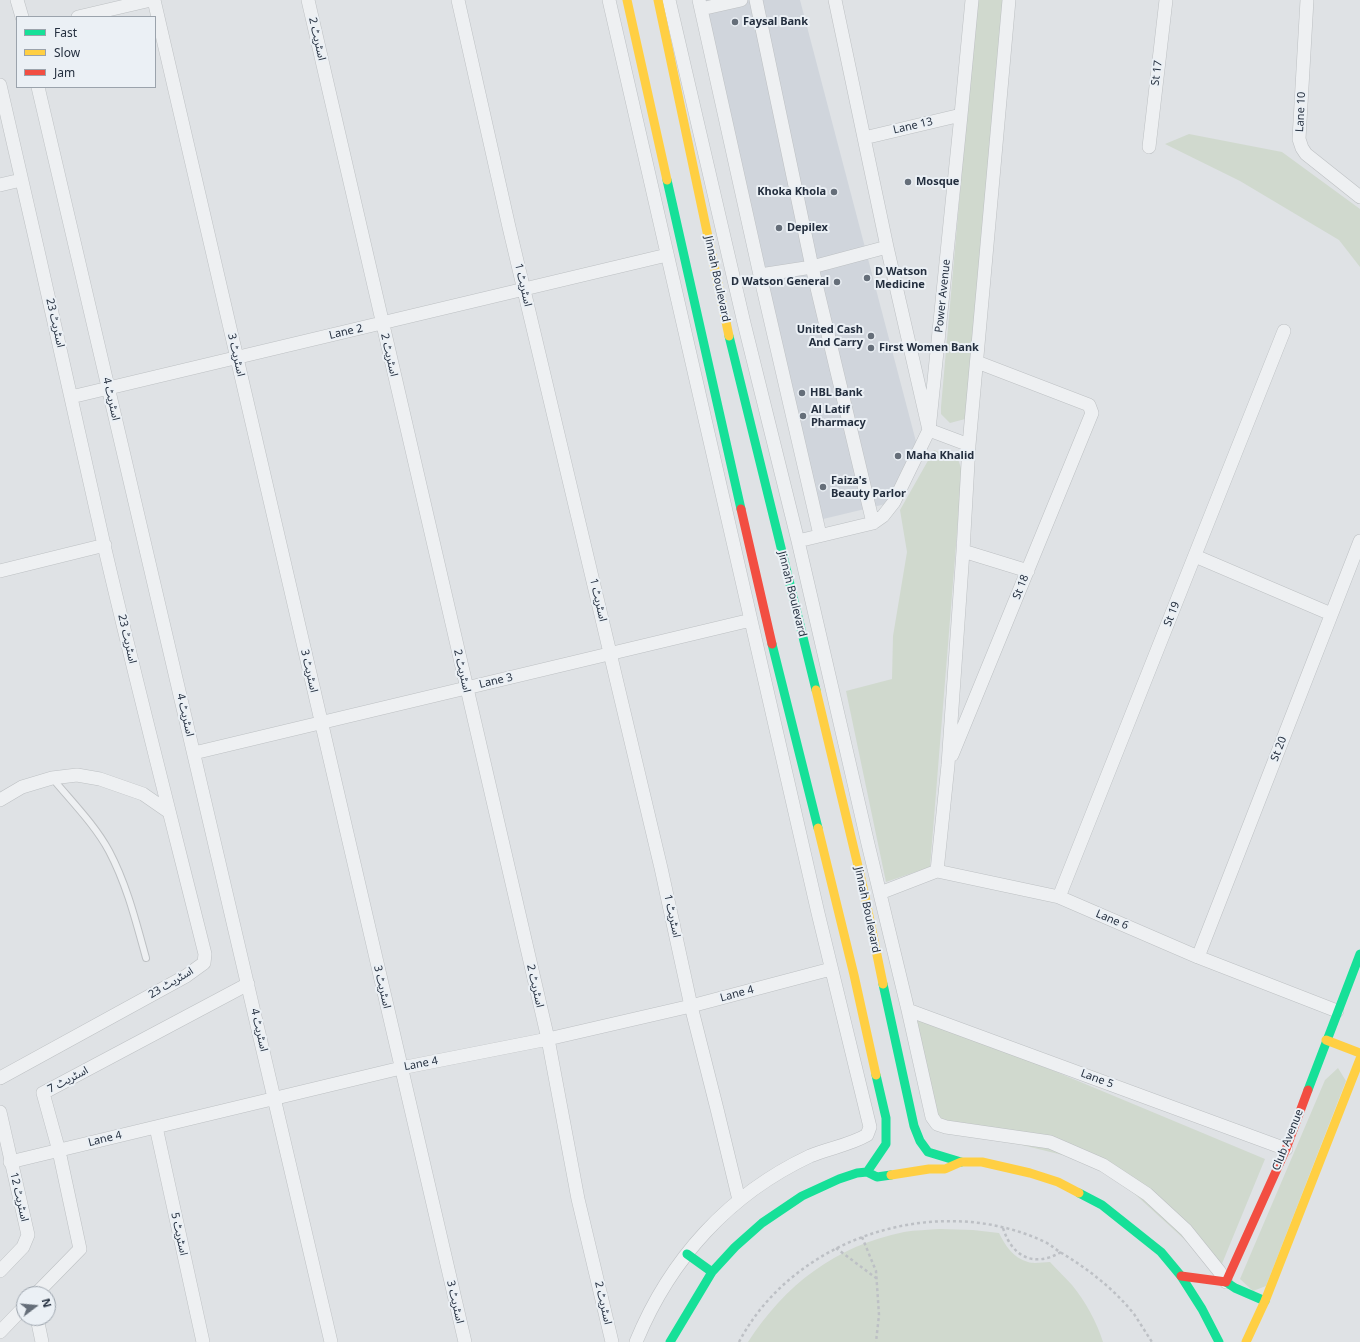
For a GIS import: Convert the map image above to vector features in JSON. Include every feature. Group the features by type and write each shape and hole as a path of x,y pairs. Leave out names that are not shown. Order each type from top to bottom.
{"street":[{"path":"18,0 22,16"},
{"path":"82,16 152,0"},
{"name":"اسٹریٹ 3","path":"152,0 156,16"},
{"name":"اسٹریٹ 2","path":"308,0 548,1039 578,1199 612,1342"},
{"name":"اسٹریٹ 1","path":"458,0 524,289 661,868 691,1006 718,1109 739,1200"},
{"path":"609,0 831,969 870,1127 867,1135 857,1141 812,1156 772,1176 739,1200 708,1228 687,1254 653,1305 636,1342"},
{"path":"627,0 767,624 854,975 886,1118 888,1132 886,1144 867,1172"},
{"name":"Jinnah Boulevard","path":"658,0 730,343 781,546 861,880 914,1126 920,1141 928,1152 961,1162"},
{"path":"669,0 744,323 798,540 932,1117 937,1124 946,1127 1050,1142 1103,1165 1147,1194 1186,1230 1226,1282 1235,1288 1265,1301"},
{"path":"741,0 700,5 820,535"},
{"path":"756,0 812,267 873,523"},
{"path":"835,0 887,247 929,430 969,445"},
{"name":"Power Avenue","path":"798,540 873,523 883,516 894,502 929,430 972,0"},
{"path":"880,893 937,871 948,765 969,445 1009,0"},
{"name":"St 17","path":"1149,147 1166,0"},
{"name":"Lane 10","path":"1307,0 1299,139 1306,154 1360,197"},
{"name":"اسٹریٹ 3","path":"156,17 237,358 465,1342"},
{"name":"اسٹریٹ 23","path":"0,85 105,546 157,766 205,954 204,962 186,976 0,1078"},
{"name":"اسٹریٹ 4","path":"38,88 332,1342"},
{"name":"Lane 13","path":"864,138 961,115"},
{"path":"0,185 21,180"},
{"path":"760,275 812,267 887,247"},
{"name":"Lane 2","path":"72,397 668,255"},
{"name":"St 19","path":"1060,897 1284,331"},
{"name":"St 18","path":"948,765 1092,413 1089,405 977,362"},
{"name":"St 20","path":"1198,957 1360,541"},
{"path":"0,571 105,546"},
{"path":"963,551 1028,571"},
{"path":"1195,556 1331,614"},
{"name":"Lane 3","path":"194,753 751,620"},
{"path":"0,800 22,787 52,778 78,775 100,779 143,794 169,812"},
{"name":"Lane 6","path":"937,871 1060,897 1198,957 1337,1011"},
{"name":"Club Avenue","path":"1226,1282 1286,1149 1344,991 1360,954"},
{"name":"Lane 4","path":"10,1162 401,1068 548,1039 691,1006 831,969"},
{"name":"اسٹریٹ 7","path":"44,1286 80,1249 59,1151 43,1093 248,984"},
{"path":"1344,991 1355,995"},
{"name":"Lane 5","path":"908,1010 1286,1149"},
{"path":"1326,1040 1360,1053"},
{"path":"1250,1341 1360,1059"},
{"name":"اسٹریٹ 12","path":"0,1112 10,1162 28,1235 23,1247 0,1271"},
{"name":"اسٹریٹ 5","path":"156,1127 203,1342"},
{"path":"670,1342 712,1272 762,1223 802,1196 839,1179 858,1173 867,1172 877,1177 912,1171 945,1169 961,1162 982,1162 1058,1182 1102,1205 1161,1252 1181,1276 1202,1309 1219,1342"},
{"path":"687,1254 712,1272"},
{"path":"1181,1276 1226,1282"},
{"path":"0,1332 16,1315"},
{"path":"39,1326 42,1342"}],"lane":[{"path":"52,778 92,826 109,851 130,898 146,958"}],"path":[{"path":"739,1342 745,1331 770,1298 800,1270 835,1248 873,1232 914,1223 955,1222 1003,1228 1025,1234 1047,1243 1073,1259 1106,1284 1134,1314 1152,1342"},
{"path":"1003,1228 1006,1238 1011,1246 1026,1258 1044,1260 1061,1252"},
{"path":"862,1237 876,1271 879,1315 876,1342"},
{"path":"835,1248 876,1278"}],"shaded area":[{"path":"701,0 800,0 919,453 894,502 819,520"},
{"path":"977,0 1005,0 970,392 965,419 950,423 941,414 941,407"},
{"path":"1189,134 1282,152 1360,209 1360,267 1339,240 1240,181 1165,144"},
{"path":"934,450 958,459 962,471 930,867 886,882 846,691 892,679 893,636 907,552 900,510"},
{"path":"908,1010 1265,1159 1219,1271 1103,1165 937,1124"},
{"path":"1338,1068 1346,1081 1266,1286 1253,1291 1240,1279 1325,1080"},
{"path":"940,1229 973,1230 999,1233 1014,1254 1023,1260 1030,1263 1050,1262 1072,1285 1081,1298 1094,1319 1103,1342 748,1342 762,1321 795,1286 834,1258 879,1238 908,1231"}],"traffic: fast":[{"path":"667,180 741,509"},
{"path":"729,336 816,690"},
{"path":"772,644 818,828"},
{"path":"1308,1090 1360,954"},
{"path":"883,984 914,1126 920,1141 928,1152 961,1162"},
{"path":"867,1172 886,1144 886,1118 876,1075"},
{"path":"670,1342 712,1272 735,1247 762,1223 802,1196 839,1179 857,1173 867,1172 877,1177 891,1175"},
{"path":"1079,1193 1102,1205 1161,1252 1181,1276 1202,1309 1219,1342"},
{"path":"687,1254 712,1272"},
{"path":"1226,1282 1235,1288 1265,1301"}],"traffic: slow":[{"path":"627,0 667,180"},
{"path":"658,0 729,336"},
{"path":"816,690 863,887 883,984"},
{"path":"818,828 854,975 876,1075"},
{"path":"1326,1040 1360,1053"},
{"path":"1246,1342 1265,1301 1360,1059"},
{"path":"891,1175 929,1169 945,1169 961,1162 982,1162 1030,1173 1058,1182 1079,1193"}],"traffic: jam":[{"path":"741,509 772,644"},
{"path":"1181,1276 1226,1282 1286,1149 1308,1090"}],"place":[{"name":"Faysal Bank","path":"735,22"},
{"name":"Mosque","path":"908,182"},
{"name":"Khoka Khola","path":"834,192"},
{"name":"Depilex","path":"779,228"},
{"name":"D Watson Medicine","path":"867,278"},
{"name":"D Watson General","path":"837,282"},
{"name":"United Cash And Carry","path":"871,336"},
{"name":"First Women Bank","path":"871,348"},
{"name":"HBL Bank","path":"802,393"},
{"name":"Al Latif Pharmacy","path":"803,416"},
{"name":"Maha Khalid","path":"898,456"},
{"name":"Faiza's Beauty Parlor","path":"823,487"}]}
